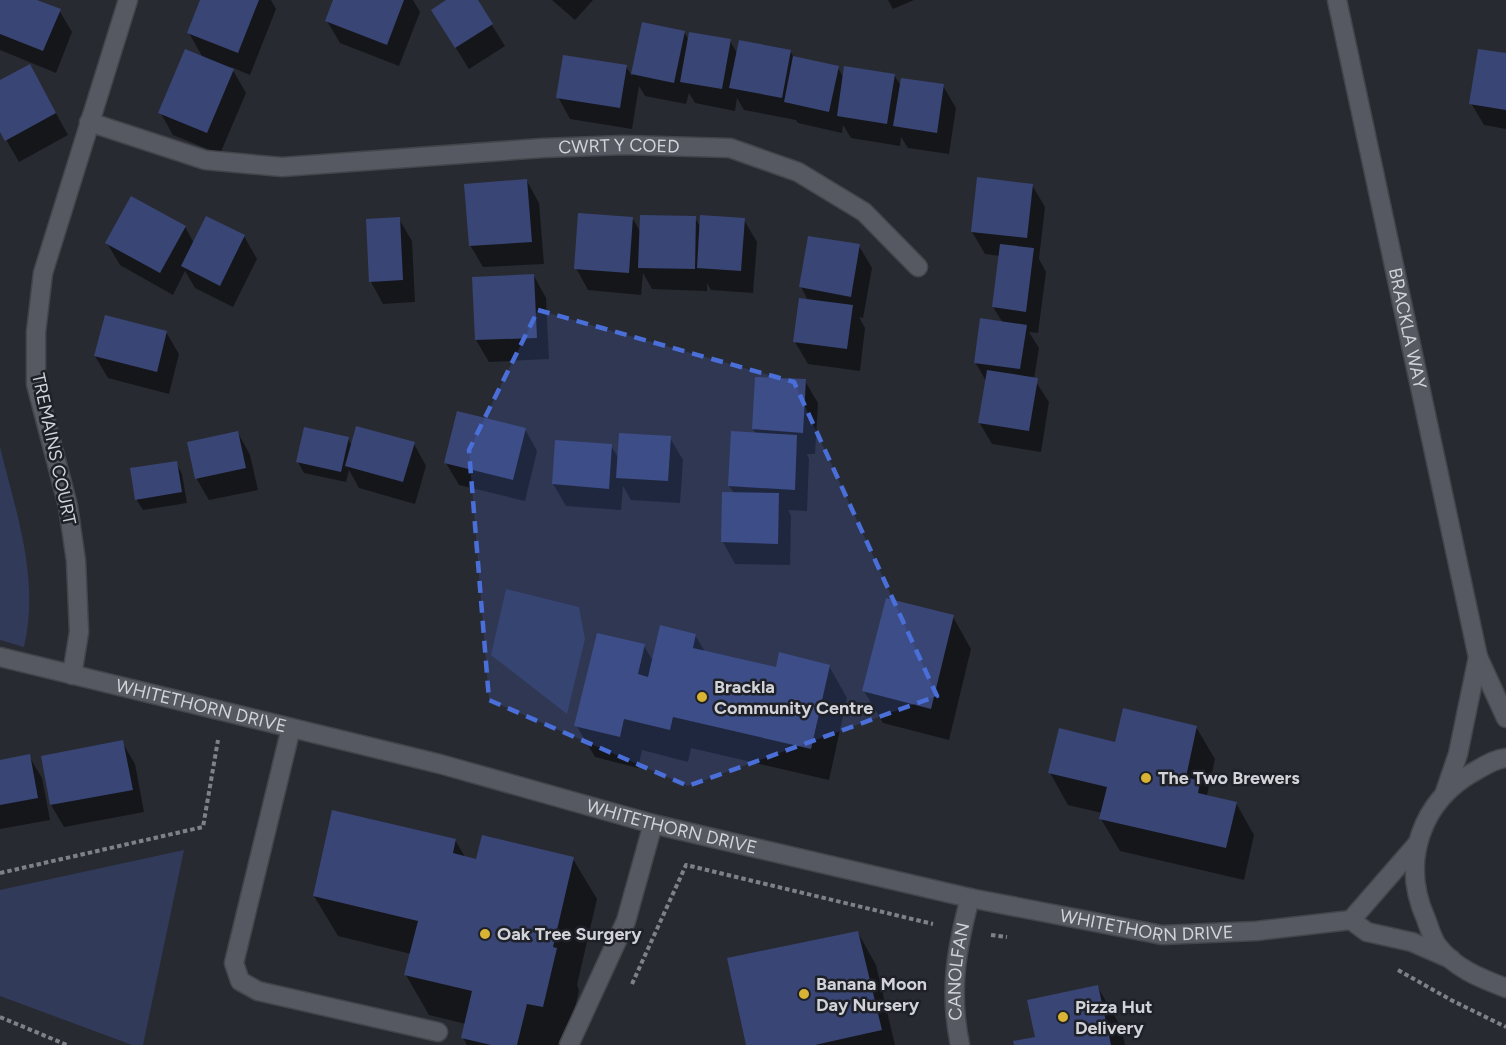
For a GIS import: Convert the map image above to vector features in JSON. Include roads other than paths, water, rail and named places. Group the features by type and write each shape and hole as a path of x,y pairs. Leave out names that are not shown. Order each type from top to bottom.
{"street":[{"name":"TREMAINS COURT","path":"72,675 79,633 76,561 68,506 36,384 36,332 43,273 128,0"},
{"name":"BRACKLA WAY","path":"1337,0 1478,657 1506,718"},
{"name":"CWRT Y COED","path":"89,122 205,160 282,167 543,148 625,145 730,148 798,172 864,212 918,267"},
{"name":"WHITETHORN DRIVE","path":"0,657 440,764 653,824 970,898 1162,935 1256,931 1351,920"},
{"name":"BRACKLA WAY","path":"1444,796 1458,754 1478,657"},
{"path":"291,728 234,963 240,981 258,991 438,1032"},
{"path":"1506,758 1497,759 1455,782 1428,815 1414,855 1415,896 1437,944 1469,974 1506,988"},
{"path":"574,1044 626,921 653,824"},
{"path":"1418,843 1351,920 1366,932 1412,942 1454,960"},
{"name":"CANOLFAN","path":"960,1045 954,1012 956,957 970,898"}],"place":[{"name":"Brackla Community Centre","path":"702,697"},
{"name":"The Two Brewers","path":"1146,778"},
{"name":"Oak Tree Surgery","path":"485,934"},
{"name":"Banana Moon Day Nursery","path":"804,994"},
{"name":"Pizza Hut Delivery","path":"1063,1017"}]}
